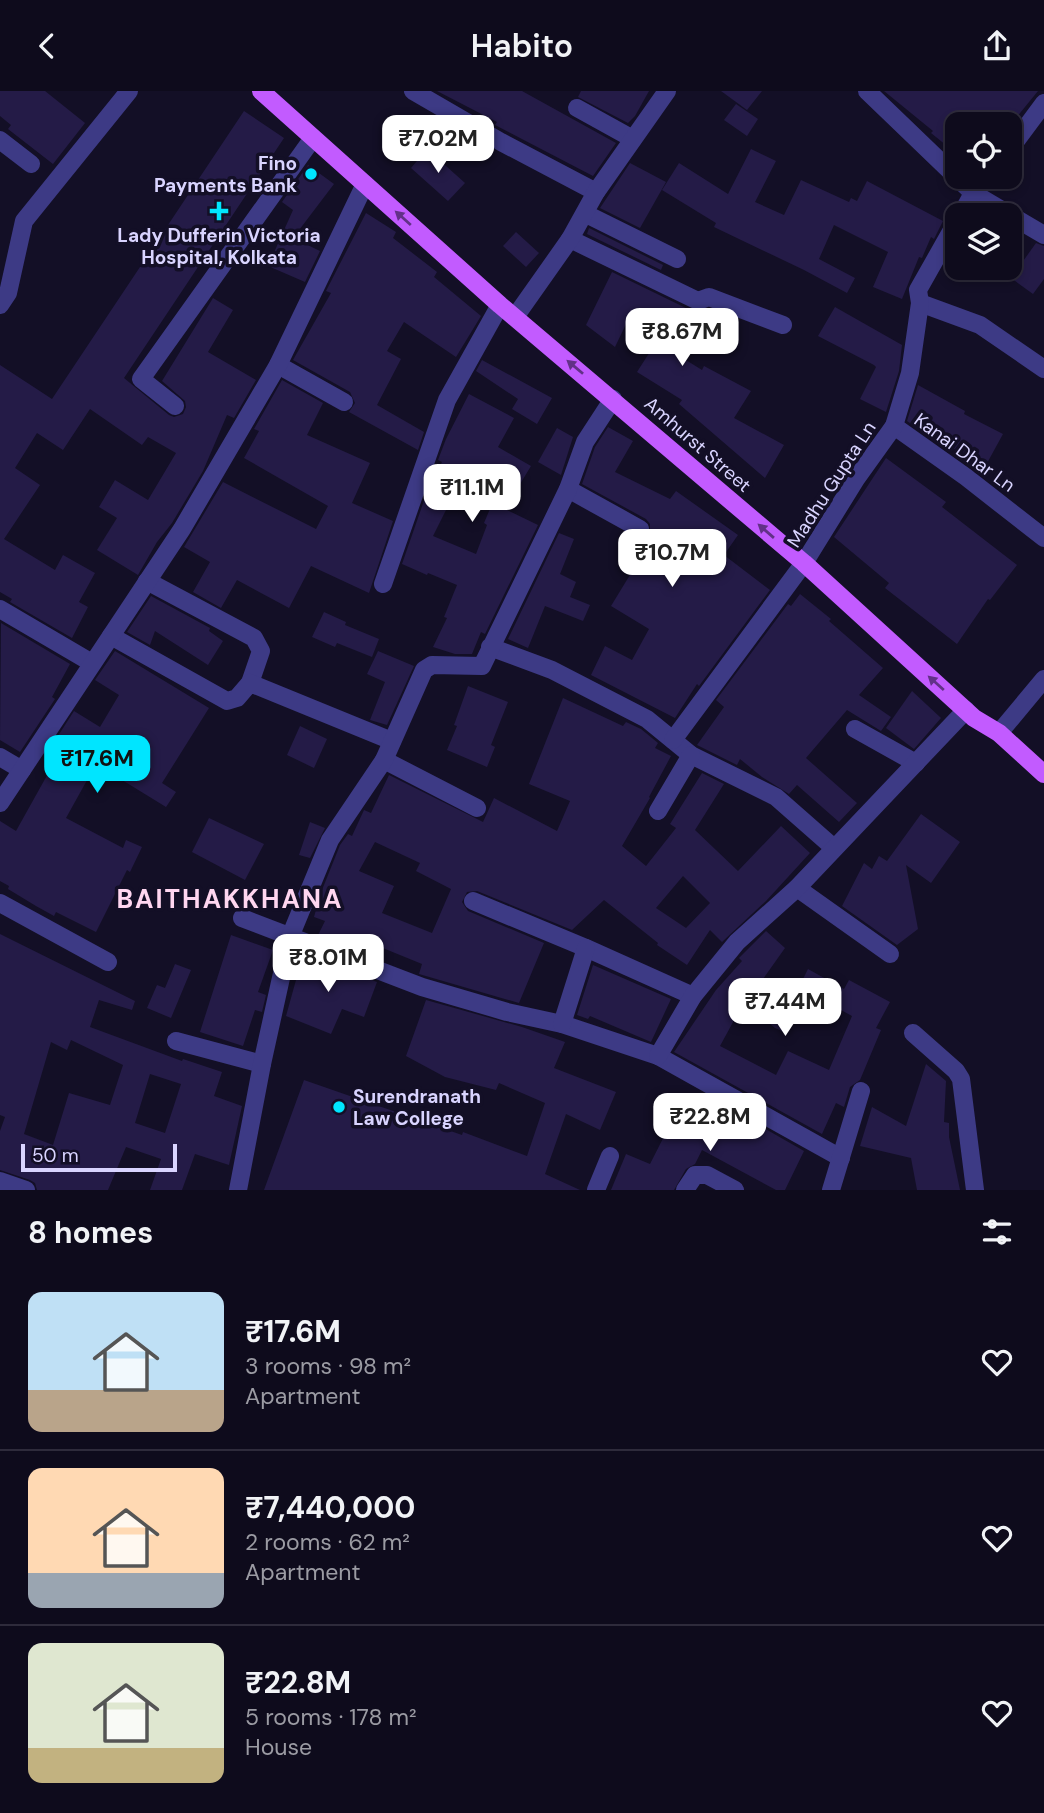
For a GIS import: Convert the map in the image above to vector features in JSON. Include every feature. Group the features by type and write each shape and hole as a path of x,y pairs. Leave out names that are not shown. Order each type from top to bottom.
{"main road":[{"name":"Amhurst Street","path":"261,91 500,305 804,563 966,711 999,733 1044,774"}],"street":[{"path":"0,305 8,293 24,221 129,91"},
{"path":"413,91 596,192"},
{"path":"515,317 570,239 596,192 667,91"},
{"path":"867,91 973,193 1044,236"},
{"path":"1022,133 1044,103"},
{"path":"577,108 633,139"},
{"path":"175,406 141,379 313,138"},
{"path":"0,140 31,165"},
{"path":"0,803 182,529 278,365 365,184"},
{"path":"968,203 976,189"},
{"path":"586,214 677,259"},
{"path":"570,239 698,301 709,297 783,325"},
{"name":"Madhu Gupta Ln","path":"673,740 804,563 856,479 894,426 910,373 920,303 918,290 945,242"},
{"path":"920,303 980,325 1044,369"},
{"path":"383,584 447,400 500,305"},
{"path":"278,365 344,402"},
{"path":"239,1190 262,1064 290,937 330,839 384,760 424,670 432,665 482,666 568,489 585,442 613,399"},
{"name":"Kanai Dhar Ln","path":"894,426 966,477 1044,538"},
{"path":"568,489 640,529"},
{"path":"111,636 227,701 237,698 250,683 261,651 254,638 147,581"},
{"path":"0,609 92,663"},
{"path":"491,647 552,670 647,719 691,755 776,797 834,848"},
{"path":"999,733 1044,679"},
{"path":"250,683 393,741"},
{"path":"658,1056 693,996 737,942 797,888 966,711"},
{"path":"855,729 916,763"},
{"path":"658,811 691,755"},
{"path":"0,757 22,770"},
{"path":"384,760 477,808"},
{"path":"797,888 890,954"},
{"path":"473,901 693,996"},
{"path":"0,903 108,962"},
{"path":"242,918 422,987 507,1012 562,1024 658,1056 841,1158"},
{"path":"562,1024 586,948"},
{"path":"913,1033 956,1071 961,1079 975,1190"},
{"path":"176,1041 262,1064"},
{"path":"831,1190 861,1090"},
{"path":"596,1190 610,1156"},
{"path":"685,1190 695,1175 707,1175 735,1190"},
{"path":"0,1181 26,1190"}],"building":[{"path":"0,91 45,91 85,123 53,164 8,129 11,125 0,116"},
{"path":"437,91 522,91 616,143 593,176 495,125 497,122"},
{"path":"581,91 649,91 628,123 578,97"},
{"path":"721,91 762,91 747,110"},
{"path":"884,91 1038,91 1021,112 945,112 945,144 931,133 933,131"},
{"path":"736,104 758,119 747,136 724,120"},
{"path":"244,111 284,138 124,378 169,415 174,417 183,414 185,401 162,381 213,298 233,310 208,352 256,380 234,418 227,415 203,471 138,575 97,550 117,518 99,507 115,480 148,500 176,453 148,437 142,445 90,409 63,450 37,433 15,468 40,485 4,539 55,570 63,555 95,573 79,602 88,607 72,638 10,602 12,599 0,592 0,365 52,399"},
{"path":"427,149 465,183 448,201 411,168"},
{"path":"751,149 776,161 755,202 784,215 801,180 849,202 851,198 857,201 867,181 943,221 934,239 931,237 922,258 919,257 902,299 873,287 888,252 834,225 819,259 855,278 847,293 714,227 716,223 662,190 679,163 728,194"},
{"path":"630,163 666,182 640,228 600,208"},
{"path":"308,165 334,184 293,238 320,251 305,282 268,266 293,210 282,202"},
{"path":"366,213 396,232 393,238 437,272 434,277 481,316 456,357 404,322 387,351 401,359 377,405 424,432 418,450 349,412 355,403 350,392 293,360 331,293 326,291"},
{"path":"589,228 663,265 661,270 587,234"},
{"path":"516,232 539,253 526,267 503,246"},
{"path":"1036,243 1044,246 1044,279 1033,294 1014,280 1022,280 1022,263"},
{"path":"612,272 692,311 673,352 702,370 704,366 751,391 734,418 784,445 765,478 679,404 682,400 637,372 660,336 628,320 615,347 586,325"},
{"path":"835,307 902,345 899,371 886,412 860,399 876,367 818,336"},
{"path":"482,360 552,398 537,424 512,409 518,399 476,371"},
{"path":"282,380 323,403 307,435 370,463 352,503 393,521 369,593 311,566 289,608 237,580 221,608 193,592 210,562 184,547 223,482 316,529 328,506 244,458 259,431 254,429"},
{"path":"918,385 965,411 964,414 1003,434 986,465 947,445 945,447 907,421"},
{"path":"469,394 514,418 498,447 531,466 505,509 538,525 485,634 481,632 472,654 455,654 433,647 447,618 444,617 457,585 402,564 427,492 442,462 438,460","holes":["465,472 498,490 484,523 487,525 476,554 433,536"]},
{"path":"608,427 633,441 615,472 670,499 676,491 738,535 724,555 770,590 699,686 697,684 675,718 591,675 605,646 632,660 649,629 611,606 650,542 646,539 650,534 650,524 646,519 582,484 595,447"},
{"path":"557,428 573,437 561,475 538,462"},
{"path":"886,458 946,502 942,507 1017,565 990,600 988,599 957,644 885,588 889,583 834,537"},
{"path":"559,533 574,539 560,574 576,582 570,597 590,605 583,621 545,606 528,648 508,639"},
{"path":"800,594 883,668 859,695 891,717 881,731 847,710 806,758 857,803 839,822 797,785 789,794 740,759 737,765 697,745 724,707 716,700 788,604 791,606"},
{"path":"151,596 210,628 209,631 223,641 208,665 155,631 150,645 127,632"},
{"path":"324,612 346,622 345,625 379,639 372,657 337,643 335,647 312,637"},
{"path":"1,623 70,664 52,697 55,699 20,752 0,740"},
{"path":"115,651 209,708 162,783 176,792 166,807 96,764 66,818 123,848 126,840 142,847 130,872 127,870 96,932 56,912 54,916 8,889 9,886 0,881 0,821 16,831 64,745 56,739 74,711 100,727 119,695 95,680"},
{"path":"378,651 414,666 387,725 370,720 385,682 367,674"},
{"path":"468,686 508,702 491,745 495,747 487,767 447,750"},
{"path":"912,691 941,718 914,749 886,728"},
{"path":"563,698 623,726 626,722 641,729 658,743 655,748 671,756 622,846 646,866 676,828 670,824 702,773 724,784 695,830 738,871 781,826 810,853 766,901 722,942 710,930 687,965 657,945 658,943 604,900 572,930 477,891 467,892 462,902 468,911 544,943 519,1003 419,974 422,964 373,944 369,955 318,935 325,921 314,917 340,845 348,834 352,836 364,810 371,813 389,775 483,822 494,798 557,831 570,801 529,784","holes":["375,842 420,863 416,871 451,889 432,933 382,913 394,886 359,871","683,876 710,903 686,928 656,908"]},
{"path":"300,726 327,739 314,768 287,755"},
{"path":"921,814 960,842 931,883 906,865 918,929 897,945 842,906 864,863 872,869 879,856 887,861"},
{"path":"209,818 264,844 245,880 192,852"},
{"path":"310,822 325,828 310,858 299,855"},
{"path":"766,931 785,948 763,979 795,1006 784,1032 775,1028 744,1002 720,1046 776,1075 788,1051 829,1070 852,1016 799,987 808,969 844,989 849,980 890,1002 876,1028 881,1030 860,1080 850,1087 844,1107 836,1103 822,1134 674,1052 716,990 742,961 739,958"},
{"path":"0,934 135,1001 132,1010 99,1000 90,1027 182,1061 183,1059 222,1072 214,1096 242,1106 229,1165 195,1154 182,1190 150,1190 161,1159 126,1147 108,1190 37,1190 35,1183 30,1180 0,1170 0,1131 5,1117 0,1115","holes":["71,1040 123,1065 110,1105 69,1093 53,1145 24,1134 51,1042 67,1050","150,1074 181,1084 165,1133 135,1123"]},
{"path":"231,935 273,950 258,992 266,995 262,1012 255,1010 243,1046 200,1032"},
{"path":"308,955 377,982 364,1017 342,1009 331,1034 286,1016 301,962 304,963"},
{"path":"175,964 191,970 171,1018 147,1008 157,985 165,988"},
{"path":"593,965 671,999 651,1042 590,1016 588,1019 577,1015"},
{"path":"426,1000 565,1042 554,1068 616,1092 600,1130 566,1114 545,1174 580,1190 264,1190 304,1080 527,1156 545,1103 499,1083 496,1090 445,1077 406,1056"},
{"path":"926,1064 946,1081 944,1122 949,1123 949,1137 960,1190 917,1190 911,1158 860,1146 872,1107 906,1126"},
{"path":"684,1097 757,1136 762,1127 804,1151 785,1190 776,1190 702,1150 695,1164 686,1169 674,1190 611,1190 626,1154 650,1164"}],"place":[{"name":"Fino Payments Bank","path":"311,174"},
{"name":"Lady Dufferin Victoria Hospital, Kolkata","path":"219,211"},
{"name":"Surendranath Law College","path":"339,1107"}],"district":[{"name":"BAITHAKKHANA","path":"230,899"}]}
